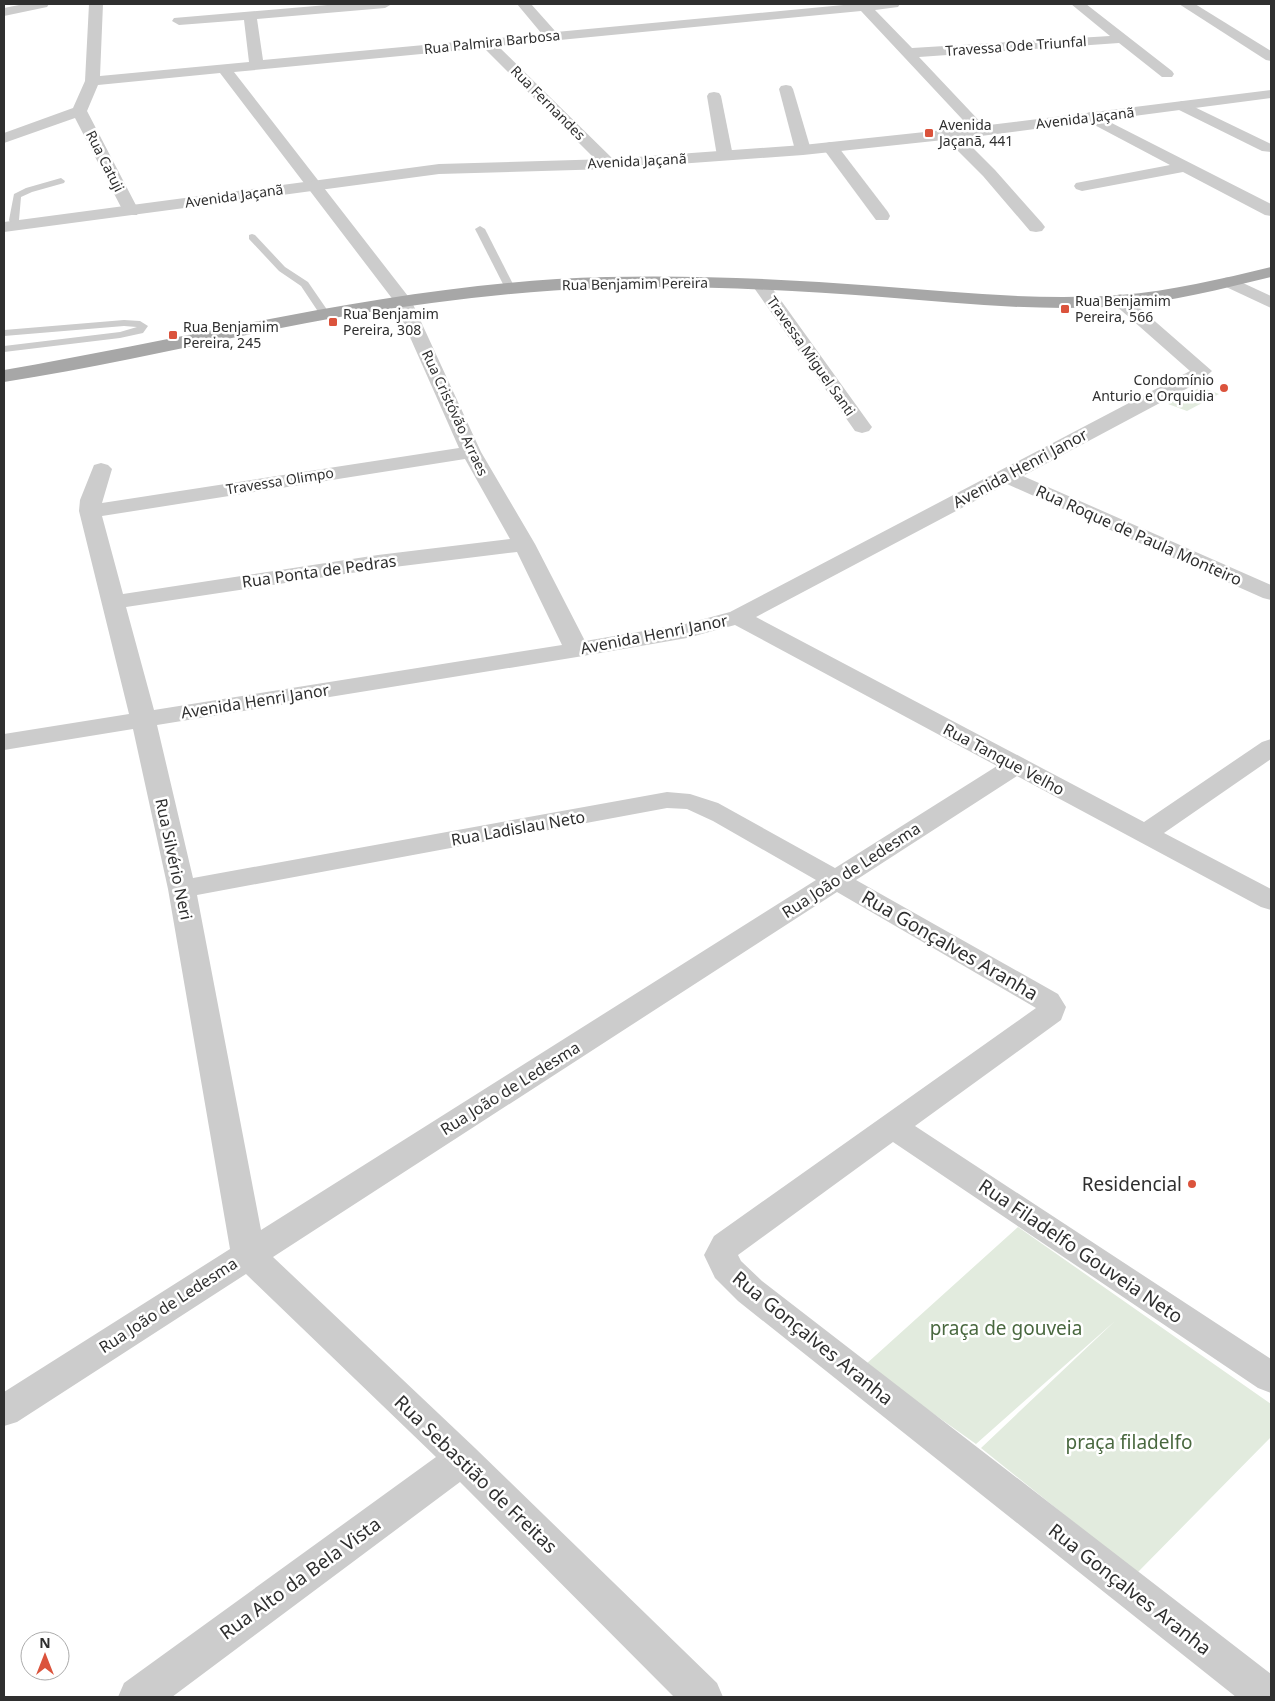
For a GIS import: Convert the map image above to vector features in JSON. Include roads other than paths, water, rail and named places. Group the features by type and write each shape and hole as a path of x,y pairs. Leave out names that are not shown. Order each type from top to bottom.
{"main road":[{"name":"Rua Benjamim Pereira","path":"4,376 73,366 402,300 510,288 630,282 760,285 995,300 1120,300 1175,293 1271,272"}],"street":[{"path":"4,12 42,4"},
{"path":"4,138 78,111 92,81 96,4"},
{"path":"179,21 386,4"},
{"path":"524,4 552,36"},
{"path":"716,4 720,20"},
{"name":"Rua Palmira Barbosa","path":"92,81 864,5 893,4"},
{"path":"1078,4 1167,74"},
{"path":"1186,4 1271,57"},
{"path":"864,5 981,131"},
{"path":"250,16 258,65"},
{"name":"Travessa Ode Triunfal","path":"908,53 1123,39"},
{"name":"Rua Fernandes","path":"486,42 609,164"},
{"name":"Rua Cristóvão Arraes","path":"224,68 410,312 471,452 524,544 577,650"},
{"path":"786,89 803,150"},
{"name":"Avenida Jaçanã","path":"10,226 438,169 609,164 803,150 1090,118 1271,94"},
{"path":"714,96 725,156"},
{"path":"1182,106 1268,148"},
{"name":"Rua Catuji","path":"78,111 131,211"},
{"path":"1090,118 1271,211"},
{"path":"950,134 989,173 1036,227"},
{"path":"830,147 882,216"},
{"path":"1082,186 1183,166"},
{"path":"1230,282 1271,303"},
{"name":"Travessa Miguel Santi","path":"760,285 862,427"},
{"name":"Avenida Henri Janor","path":"4,742 143,718 577,650 686,631 738,617 1202,371 1120,300"},
{"name":"Travessa Olimpo","path":"90,512 471,452"},
{"name":"Rua Silvério Neri","path":"101,469 91,500 90,512 115,602 182,889 248,1254"},
{"name":"Rua Roque de Paula Monteiro","path":"1006,476 1271,593"},
{"name":"Rua Ponta de Pedras","path":"115,602 378,562 524,544"},
{"name":"Rua Tanque Velho","path":"738,617 1271,901"},
{"path":"1145,834 1271,747"},
{"name":"Rua João de Ledesma","path":"4,1411 1016,765"},
{"name":"Rua Ladislau Neto","path":"182,889 667,800 682,799 695,801 723,815 837,880"},
{"name":"Rua Gonçalves Aranha","path":"837,880 1047,1001 1051,1007 1050,1013 891,1125 726,1245 721,1255 727,1269 750,1291 1268,1697"},
{"name":"Rua Filadelfo Gouveia Neto","path":"891,1125 1271,1378"},
{"name":"Rua Sebastião de Freitas","path":"248,1254 462,1459 702,1697"},
{"name":"Rua Alto da Bela Vista","path":"139,1697 462,1459"}],"lane":[{"path":"10,226 14,220 17,196 29,190 61,181"},
{"path":"480,229 510,288"},
{"path":"252,237 282,269 305,284 325,314"},
{"path":"4,333 131,322 143,326 139,331 133,332 4,349"},
{"path":"73,341 73,366"}],"place":[{"name":"Avenida Jaçanã, 441","path":"929,133"},
{"name":"Rua Benjamim Pereira, 566","path":"1065,309"},
{"name":"Rua Benjamim Pereira, 308","path":"333,322"},
{"name":"Rua Benjamim Pereira, 245","path":"173,335"},
{"name":"Condomínio Anturio e Orquidia","path":"1224,388"},
{"name":"Residencial","path":"1192,1184"}],"park label":[{"name":"praça de gouveia","path":"1006,1328"},
{"name":"praça filadelfo","path":"1129,1442"}]}
